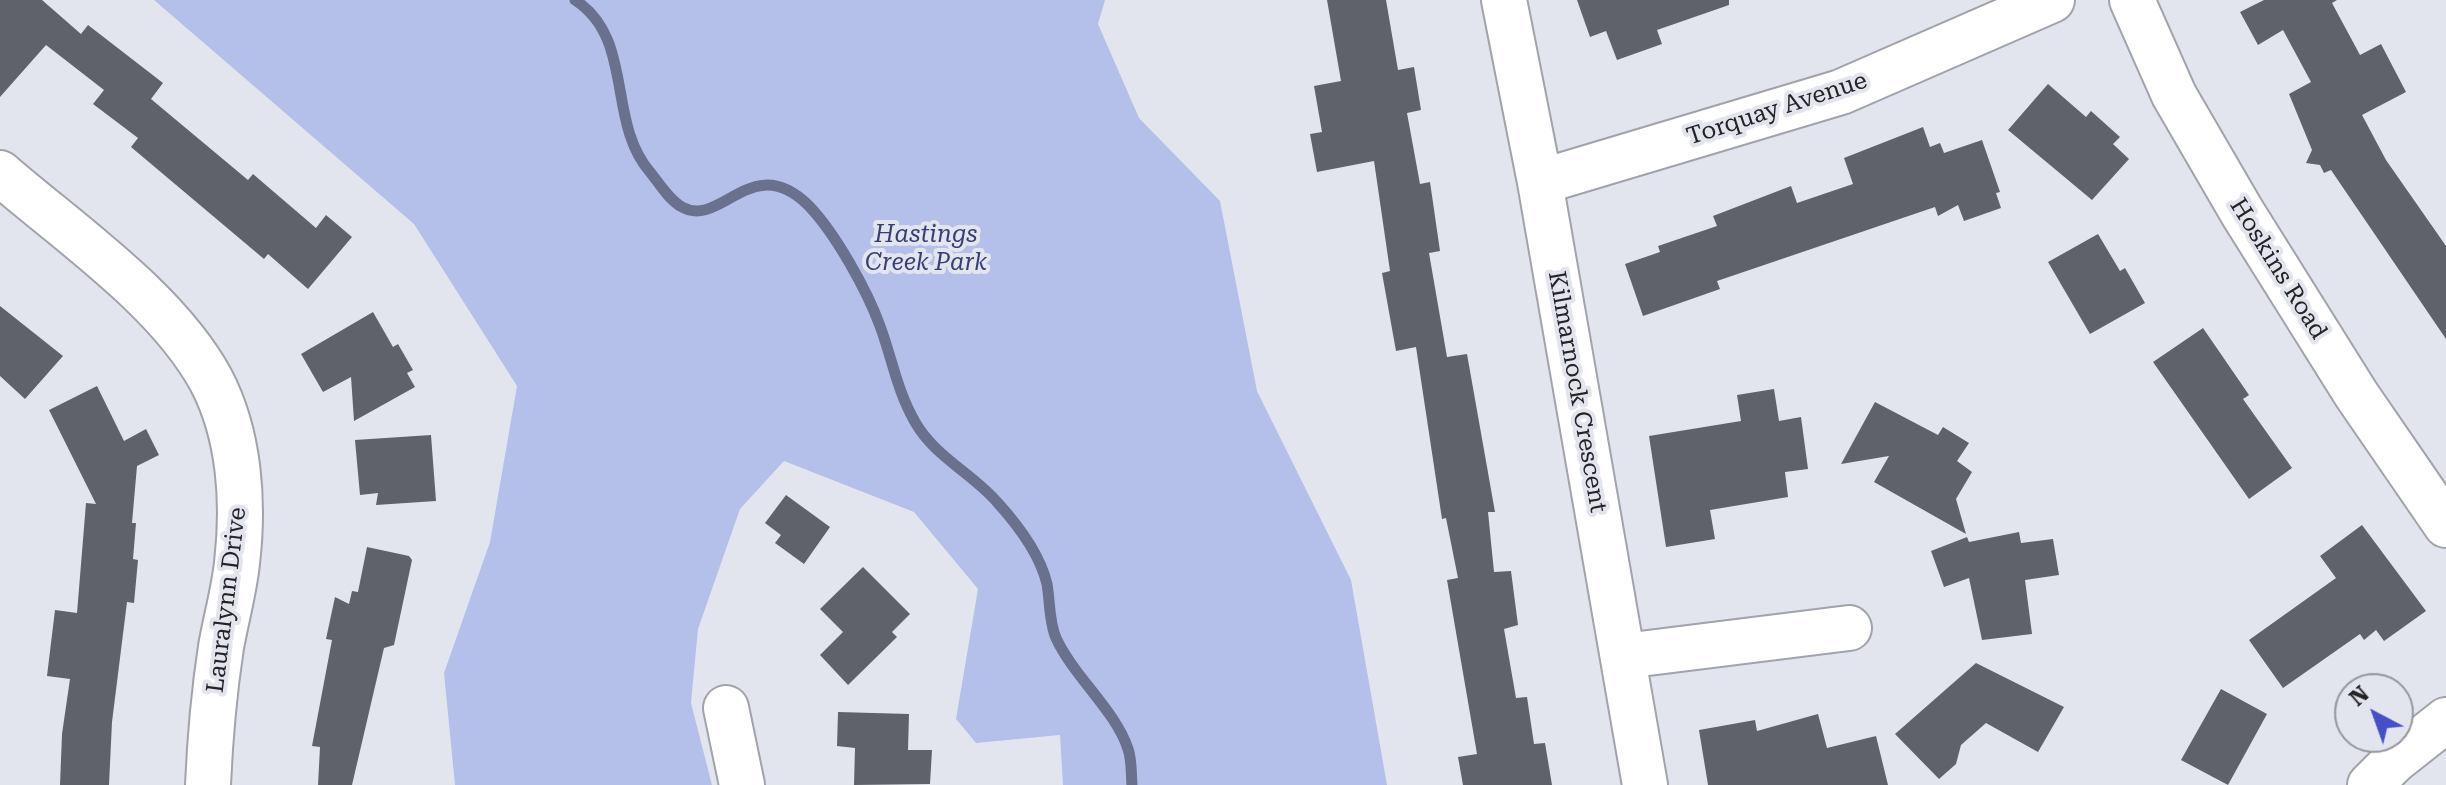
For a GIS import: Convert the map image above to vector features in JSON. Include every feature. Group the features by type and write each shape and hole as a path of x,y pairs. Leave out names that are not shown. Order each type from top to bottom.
{"street":[{"name":"Kilmarnock Crescent","path":"1504,0 1540,182 1645,785"},
{"name":"Torquay Avenue","path":"1540,182 1841,92 2052,0"},
{"name":"Hoskins Road","path":"2132,0 2174,95 2235,199 2356,394 2446,525"},
{"name":"Lauralynn Drive","path":"0,173 135,289 178,334 211,381 231,434 241,494 237,563 211,721 208,785"},
{"path":"1624,656 1849,628"},
{"path":"726,708 742,785"},
{"path":"2370,785 2394,761 2446,720"}],"green space":[{"name":"Hastings Creek Park","path":"154,0 1105,0 1098,24 1139,118 1220,201 1257,391 1351,580 1387,785 1063,785 1060,735 976,743 956,719 978,589 914,512 784,461 740,509 698,629 691,703 712,785 455,785 444,673 490,542 517,386 414,224"}],"building":[{"path":"0,0 42,0 81,34 88,25 163,83 151,99 248,180 253,174 316,228 326,215 352,237 308,289 268,254 264,259 131,147 138,138 93,104 104,90 46,45 0,97"},
{"path":"1327,0 1386,0 1398,70 1414,67 1421,110 1407,113 1420,184 1430,182 1440,251 1429,253 1447,357 1467,354 1495,512 1488,512 1494,572 1511,571 1518,625 1504,629 1516,698 1527,697 1534,744 1545,743 1552,785 1463,785 1458,757 1477,754 1447,580 1458,578 1446,518 1442,519 1416,347 1396,351 1382,273 1390,271 1374,161 1317,172 1310,134 1322,132 1314,86 1341,81"},
{"path":"1577,0 1729,0 1729,5 1657,30 1662,44 1617,60 1606,31 1590,37"},
{"path":"2264,0 2337,0 2332,3 2360,55 2381,44 2406,92 2362,115 2386,160 2446,246 2446,339 2331,170 2324,173 2320,165 2306,163 2312,150 2289,94 2311,82 2283,30 2258,45 2240,12"},
{"path":"2048,84 2086,117 2091,111 2120,137 2113,144 2129,159 2092,200 2008,130"},
{"path":"1923,127 1930,147 1940,143 1944,153 1982,140 2000,192 1996,193 2001,208 1964,221 1958,205 1938,216 1935,207 1717,281 1720,289 1643,316 1625,264 1660,252 1658,246 1717,226 1713,216 1791,186 1797,203 1853,184 1844,158"},
{"path":"2098,234 2120,271 2125,268 2145,303 2090,334 2048,262"},
{"path":"0,306 63,356 25,399 0,376"},
{"path":"373,312 393,347 398,344 413,370 407,373 415,387 354,421 351,377 323,392 301,354"},
{"path":"2203,328 2249,395 2243,399 2292,468 2249,499 2153,362"},
{"path":"97,386 124,441 146,429 159,455 137,466 132,523 136,523 133,559 138,560 134,603 127,602 112,722 109,785 60,785 62,734 70,679 47,676 55,610 77,613 86,503 96,504 49,410"},
{"path":"1774,389 1779,421 1801,417 1808,469 1785,472 1788,497 1710,510 1715,539 1666,547 1649,436 1741,421 1737,395"},
{"path":"1875,402 1938,435 1943,427 1969,443 1957,461 1972,472 1956,499 1966,534 1874,482 1889,456 1841,464"},
{"path":"431,435 436,501 376,505 378,493 360,495 355,440"},
{"path":"786,495 830,527 804,564 775,543 781,535 765,523"},
{"path":"2362,525 2426,611 2384,641 2376,630 2364,640 2360,634 2283,688 2249,640 2336,578 2320,556"},
{"path":"2019,532 2021,543 2053,539 2059,575 2025,580 2032,634 1982,640 1969,578 1944,587 1931,551 1967,537 1969,542"},
{"path":"367,547 409,556 412,560 394,645 384,648 352,785 318,785 320,747 312,746 332,640 326,639 335,597 349,604 352,591 358,592"},
{"path":"863,567 910,614 892,632 897,637 848,685 820,655 843,632 820,609"},
{"path":"1976,663 2064,707 2038,752 1986,723 1961,745 1956,764 1939,779 1895,734"},
{"path":"2221,689 2267,714 2228,785 2181,760"},
{"path":"838,712 909,714 908,750 932,750 930,784 854,785 855,748 837,746"},
{"path":"1818,714 1827,748 1876,736 1888,785 1708,785 1699,730 1755,720 1757,731"}],"waterway":[{"path":"575,0 594,16 606,36 628,129 637,152 673,200 682,207 696,211 710,208 754,187 771,185 789,191 809,206 829,231 859,279 874,312 899,386 915,422 943,455 997,502 1033,551 1047,584 1056,638 1122,735 1130,758 1132,785"}]}
